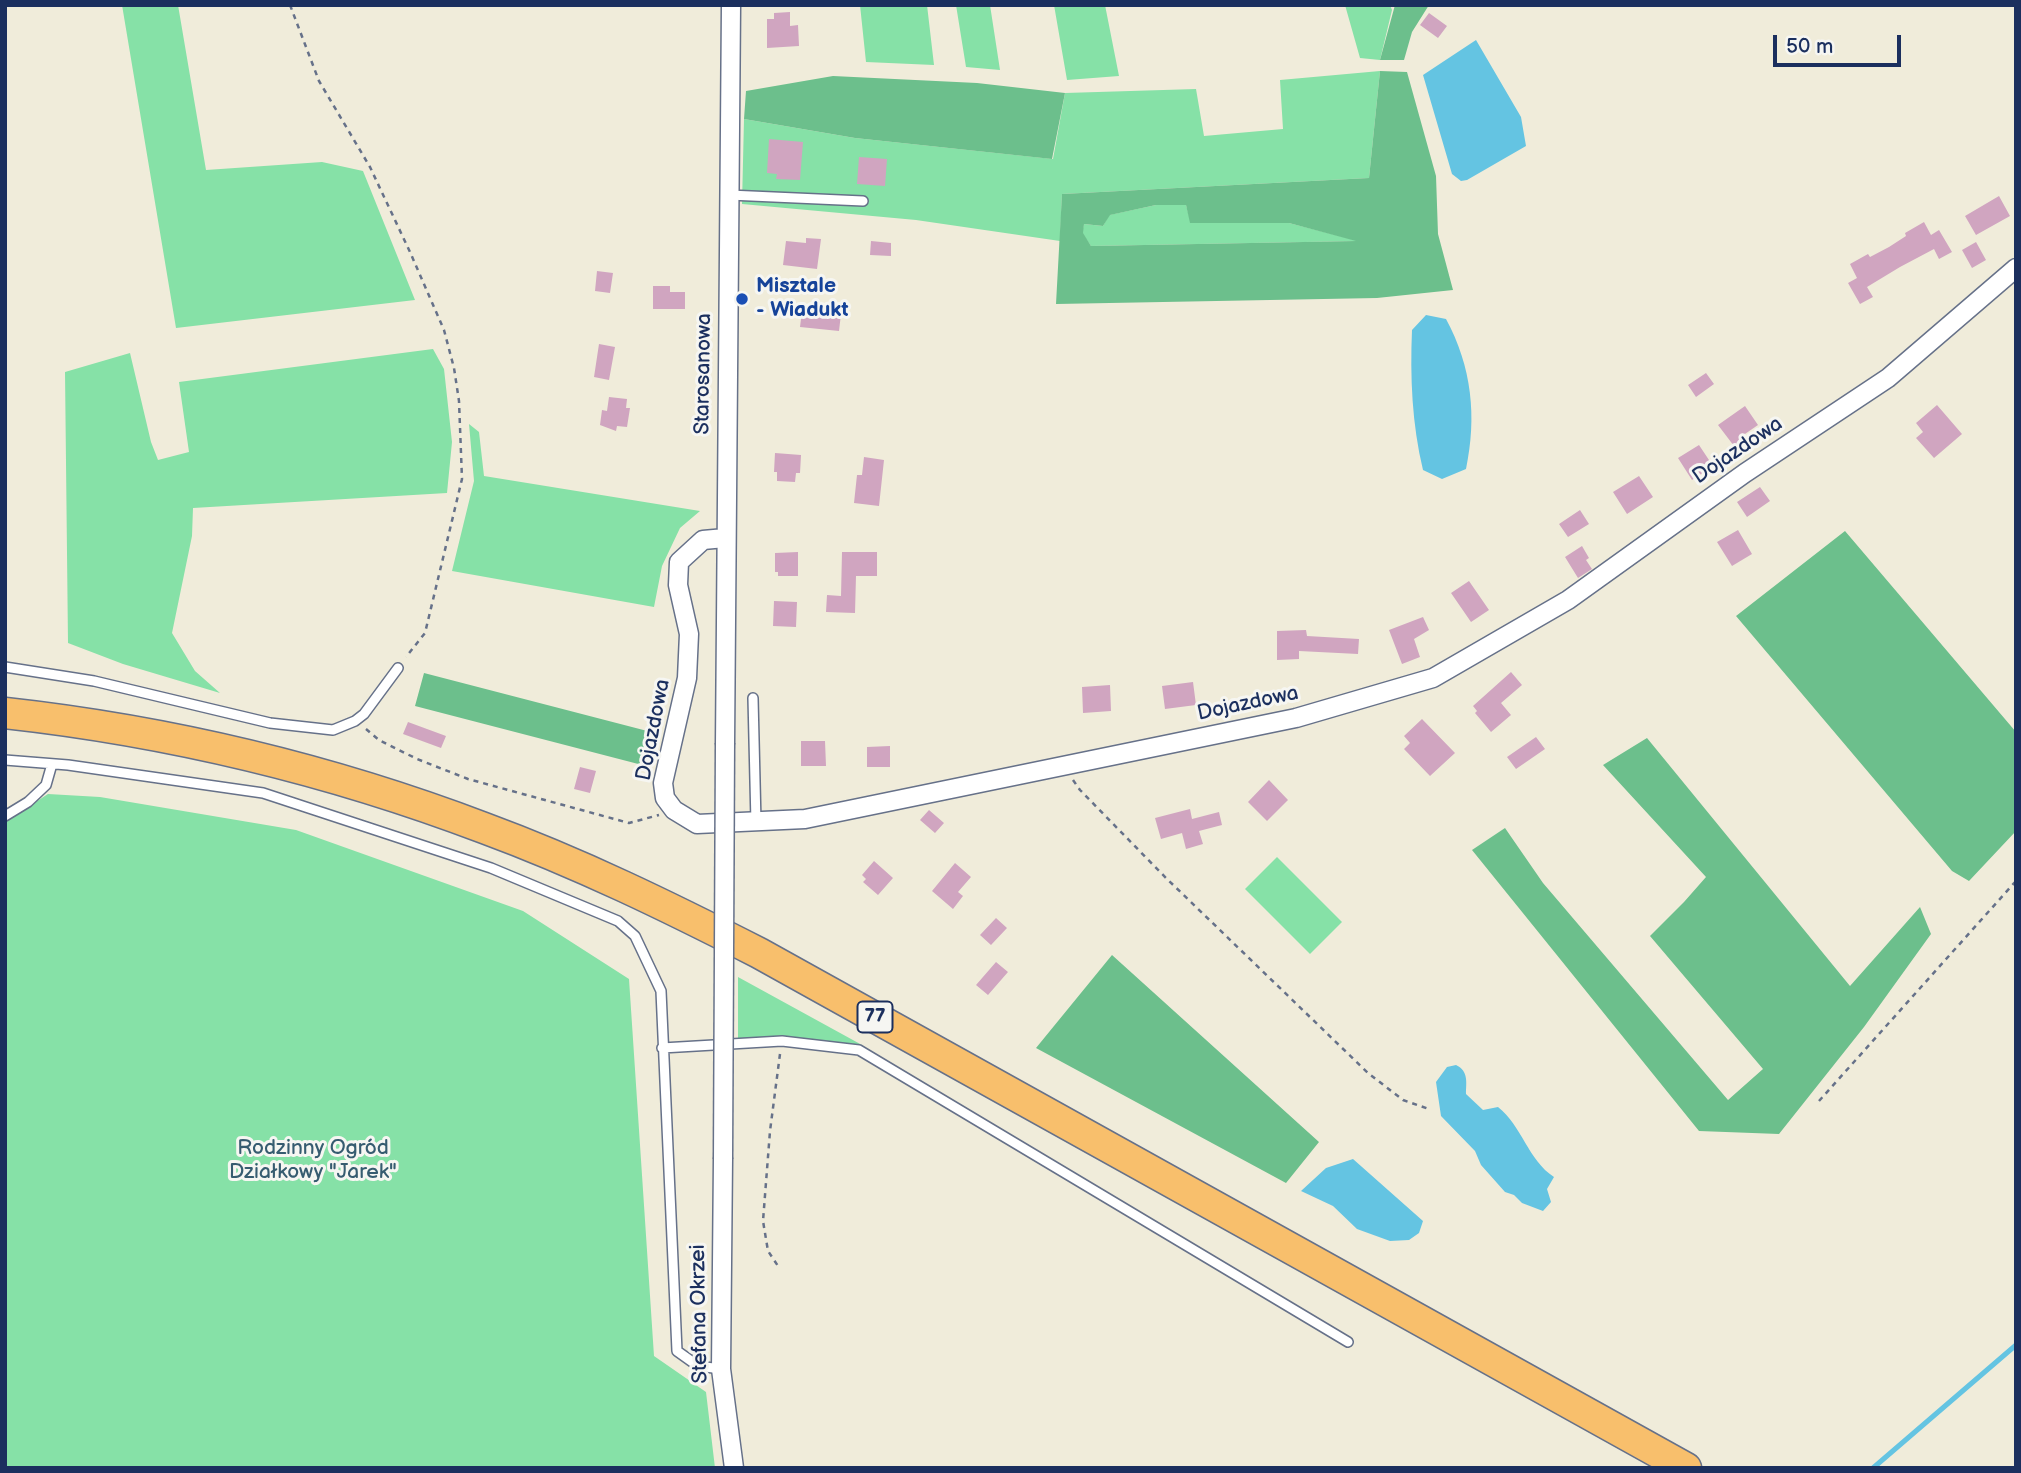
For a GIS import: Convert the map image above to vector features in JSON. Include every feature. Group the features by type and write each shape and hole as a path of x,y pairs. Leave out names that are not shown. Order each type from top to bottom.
{"main road":[{"name":"77","path":"5,713 125,731 288,766 483,827 578,866 664,905 759,953 1686,1468"}],"street":[{"name":"Starosanowa","path":"725,743 730,5"},
{"name":"Dojazdowa","path":"725,538 703,540 679,562 678,584 689,634 687,678 663,783 665,798 674,810 697,824 804,819 1296,718 1433,678 1568,600 1745,473 1888,378 2016,268"},
{"name":"Stefana Okrzei","path":"725,743 721,1370 734,1468"}],"lane":[{"path":"729,195 863,201"},
{"path":"5,667 94,681 270,723 333,730 364,714 398,668"},
{"path":"753,698 755,822"},
{"path":"5,760 263,793 491,868 618,920 635,936 661,991 677,1351 698,1366 721,1370"},
{"path":"5,817 28,802 46,785 52,764"},
{"path":"662,1048 782,1041 859,1050 1348,1342"}],"path":[{"path":"290,5 319,81 370,167 444,330 459,401 462,479 454,515 425,632 398,668"},
{"path":"355,720 379,740 417,759 468,779 629,823 674,810"},
{"path":"1064,765 1080,790 1166,878 1368,1073 1403,1100 1429,1109"},
{"path":"1819,1101 2016,881"},
{"path":"780,1269 768,1251 763,1221 770,1131 782,1041"}],"green space":[{"path":"122,5 178,5 206,170 322,162 363,171 415,300 176,328"},
{"path":"860,5 927,5 934,65 866,62"},
{"path":"956,5 990,5 1000,70 966,67"},
{"path":"1054,5 1105,5 1119,76 1067,80"},
{"path":"1345,5 1390,5 1392,10 1380,60 1360,58"},
{"path":"1395,5 1429,5 1412,32 1404,60 1380,60"},
{"path":"1380,71 1369,178 1062,194 1060,241 916,220 742,204 744,119 855,138 1053,159 1065,93 1196,89 1204,136 1283,129 1280,80"},
{"path":"1380,71 1407,72 1436,176 1438,234 1453,290 1377,298 1056,304 1062,194 1369,178","holes":["1156,205 1186,205 1190,223 1289,223 1356,241 1091,246 1083,233 1084,224 1103,226 1110,215"]},
{"path":"833,76 977,83 1065,93 1052,159 855,138 744,119 746,91"},
{"path":"1156,205 1186,205 1191,223 1289,223 1359,241 1091,246 1082,233 1084,224 1103,226 1109,215"},
{"path":"433,349 444,369 452,442 447,493 193,508 192,536 172,633 195,671 220,693 123,664 68,643 65,372 130,353 151,442 158,460 189,452 179,382"},
{"path":"469,424 479,432 484,476 700,511 680,528 662,566 654,607 452,571 474,481"},
{"path":"1845,531 2016,732 2016,831 1969,881 1952,871 1736,616"},
{"path":"424,673 655,733 646,766 415,706"},
{"path":"1647,738 1850,986 1920,907 1931,934 1864,1027 1779,1134 1699,1131 1472,850 1505,828 1543,883 1728,1100 1763,1069 1650,936 1706,877 1603,765"},
{"name":"Rodzinny Ogród Działkowy \"Jarek\"","path":"48,794 100,797 296,830 523,911 629,979 654,1356 706,1392 715,1468 5,1468 5,822"},
{"path":"1277,857 1342,922 1310,954 1245,889"},
{"path":"1112,955 1319,1142 1286,1183 1036,1048"},
{"path":"738,977 862,1045 784,1036 738,1039"}],"water":[{"path":"1476,40 1521,117 1526,146 1461,181 1452,174 1423,75"},
{"path":"1426,315 1446,319 1462,355 1470,392 1471,430 1466,469 1442,479 1423,470 1414,418 1412,330"},
{"path":"1456,1065 1465,1074 1466,1094 1483,1110 1498,1107 1513,1124 1538,1162 1554,1177 1547,1189 1551,1202 1543,1211 1522,1203 1514,1195 1505,1192 1481,1165 1475,1151 1441,1116 1436,1082 1447,1067"},
{"path":"1353,1159 1423,1221 1419,1233 1409,1240 1390,1241 1357,1229 1333,1206 1301,1191 1326,1168"}],"building":[{"path":"790,12 790,26 798,25 799,46 767,48 767,19 774,19 774,13"},
{"path":"1429,13 1447,26 1438,38 1420,25"},
{"path":"769,139 803,142 800,180 776,179 777,174 767,173"},
{"path":"859,157 887,159 885,186 857,184"},
{"path":"1999,196 2010,216 1976,235 1965,216"},
{"path":"1924,222 1931,235 1939,230 1952,252 1939,259 1934,249 1900,267 1867,287 1873,297 1860,304 1848,283 1857,278 1850,264 1889,247"},
{"path":"806,238 821,239 817,269 783,265 786,241 806,243"},
{"path":"871,241 891,243 891,256 870,255"},
{"path":"1976,242 1986,260 1972,268 1962,250"},
{"path":"597,271 613,273 610,293 595,291"},
{"path":"653,286 670,286 670,292 685,292 685,309 653,309"},
{"path":"802,311 841,314 839,331 800,327"},
{"path":"599,344 615,347 609,380 594,377"},
{"path":"1706,373 1714,384 1696,397 1688,385"},
{"path":"609,397 627,399 626,408 630,408 627,427 617,426 616,431 600,425 602,410 607,411"},
{"path":"1937,405 1962,434 1934,458 1916,438 1923,432 1916,423"},
{"path":"1745,406 1758,425 1742,436 1744,439 1734,446 1718,425"},
{"path":"1699,445 1713,466 1692,480 1678,458"},
{"path":"775,453 801,455 800,473 796,473 795,482 777,481 777,472 774,472"},
{"path":"864,457 884,460 879,506 854,503 857,475 862,475"},
{"path":"1639,476 1653,497 1627,514 1613,492"},
{"path":"1760,487 1770,501 1747,517 1737,502"},
{"path":"1580,510 1589,524 1568,537 1559,524"},
{"path":"1738,530 1752,554 1732,566 1717,542"},
{"path":"1582,546 1592,569 1578,578 1565,557"},
{"path":"798,552 798,576 778,576 778,572 775,572 775,553"},
{"path":"842,552 877,552 877,576 856,576 855,613 826,612 827,595 841,596"},
{"path":"1469,581 1489,610 1471,622 1451,593"},
{"path":"774,601 797,602 796,627 773,626"},
{"path":"1423,617 1429,630 1414,639 1420,657 1402,664 1389,630"},
{"path":"1306,630 1307,636 1359,639 1358,654 1299,651 1299,659 1277,660 1277,631"},
{"path":"1511,672 1522,685 1501,703 1511,715 1491,732 1475,713 1477,711 1473,706"},
{"path":"1193,682 1196,705 1165,709 1162,686"},
{"path":"1110,685 1111,711 1083,713 1082,687"},
{"path":"1422,719 1455,753 1430,776 1404,749 1410,743 1404,736"},
{"path":"408,722 446,736 441,748 403,734"},
{"path":"1536,737 1545,749 1516,769 1507,757"},
{"path":"801,741 825,741 826,766 801,766"},
{"path":"890,746 890,767 867,767 867,747"},
{"path":"580,767 596,771 590,793 574,789"},
{"path":"1269,780 1288,800 1267,821 1248,802"},
{"path":"1190,809 1192,819 1219,812 1222,825 1199,831 1203,844 1186,849 1182,833 1161,839 1155,818"},
{"path":"929,810 944,823 935,833 920,820"},
{"path":"874,861 893,878 878,895 863,882 866,879 862,875"},
{"path":"955,863 971,877 958,892 963,896 953,909 932,891"},
{"path":"996,918 1007,928 991,945 980,935"},
{"path":"996,962 1008,972 988,995 976,985"}],"waterway":[{"path":"1873,1468 2016,1345"}],"place":[{"name":"Misztale - Wiadukt","path":"742,299"}]}
